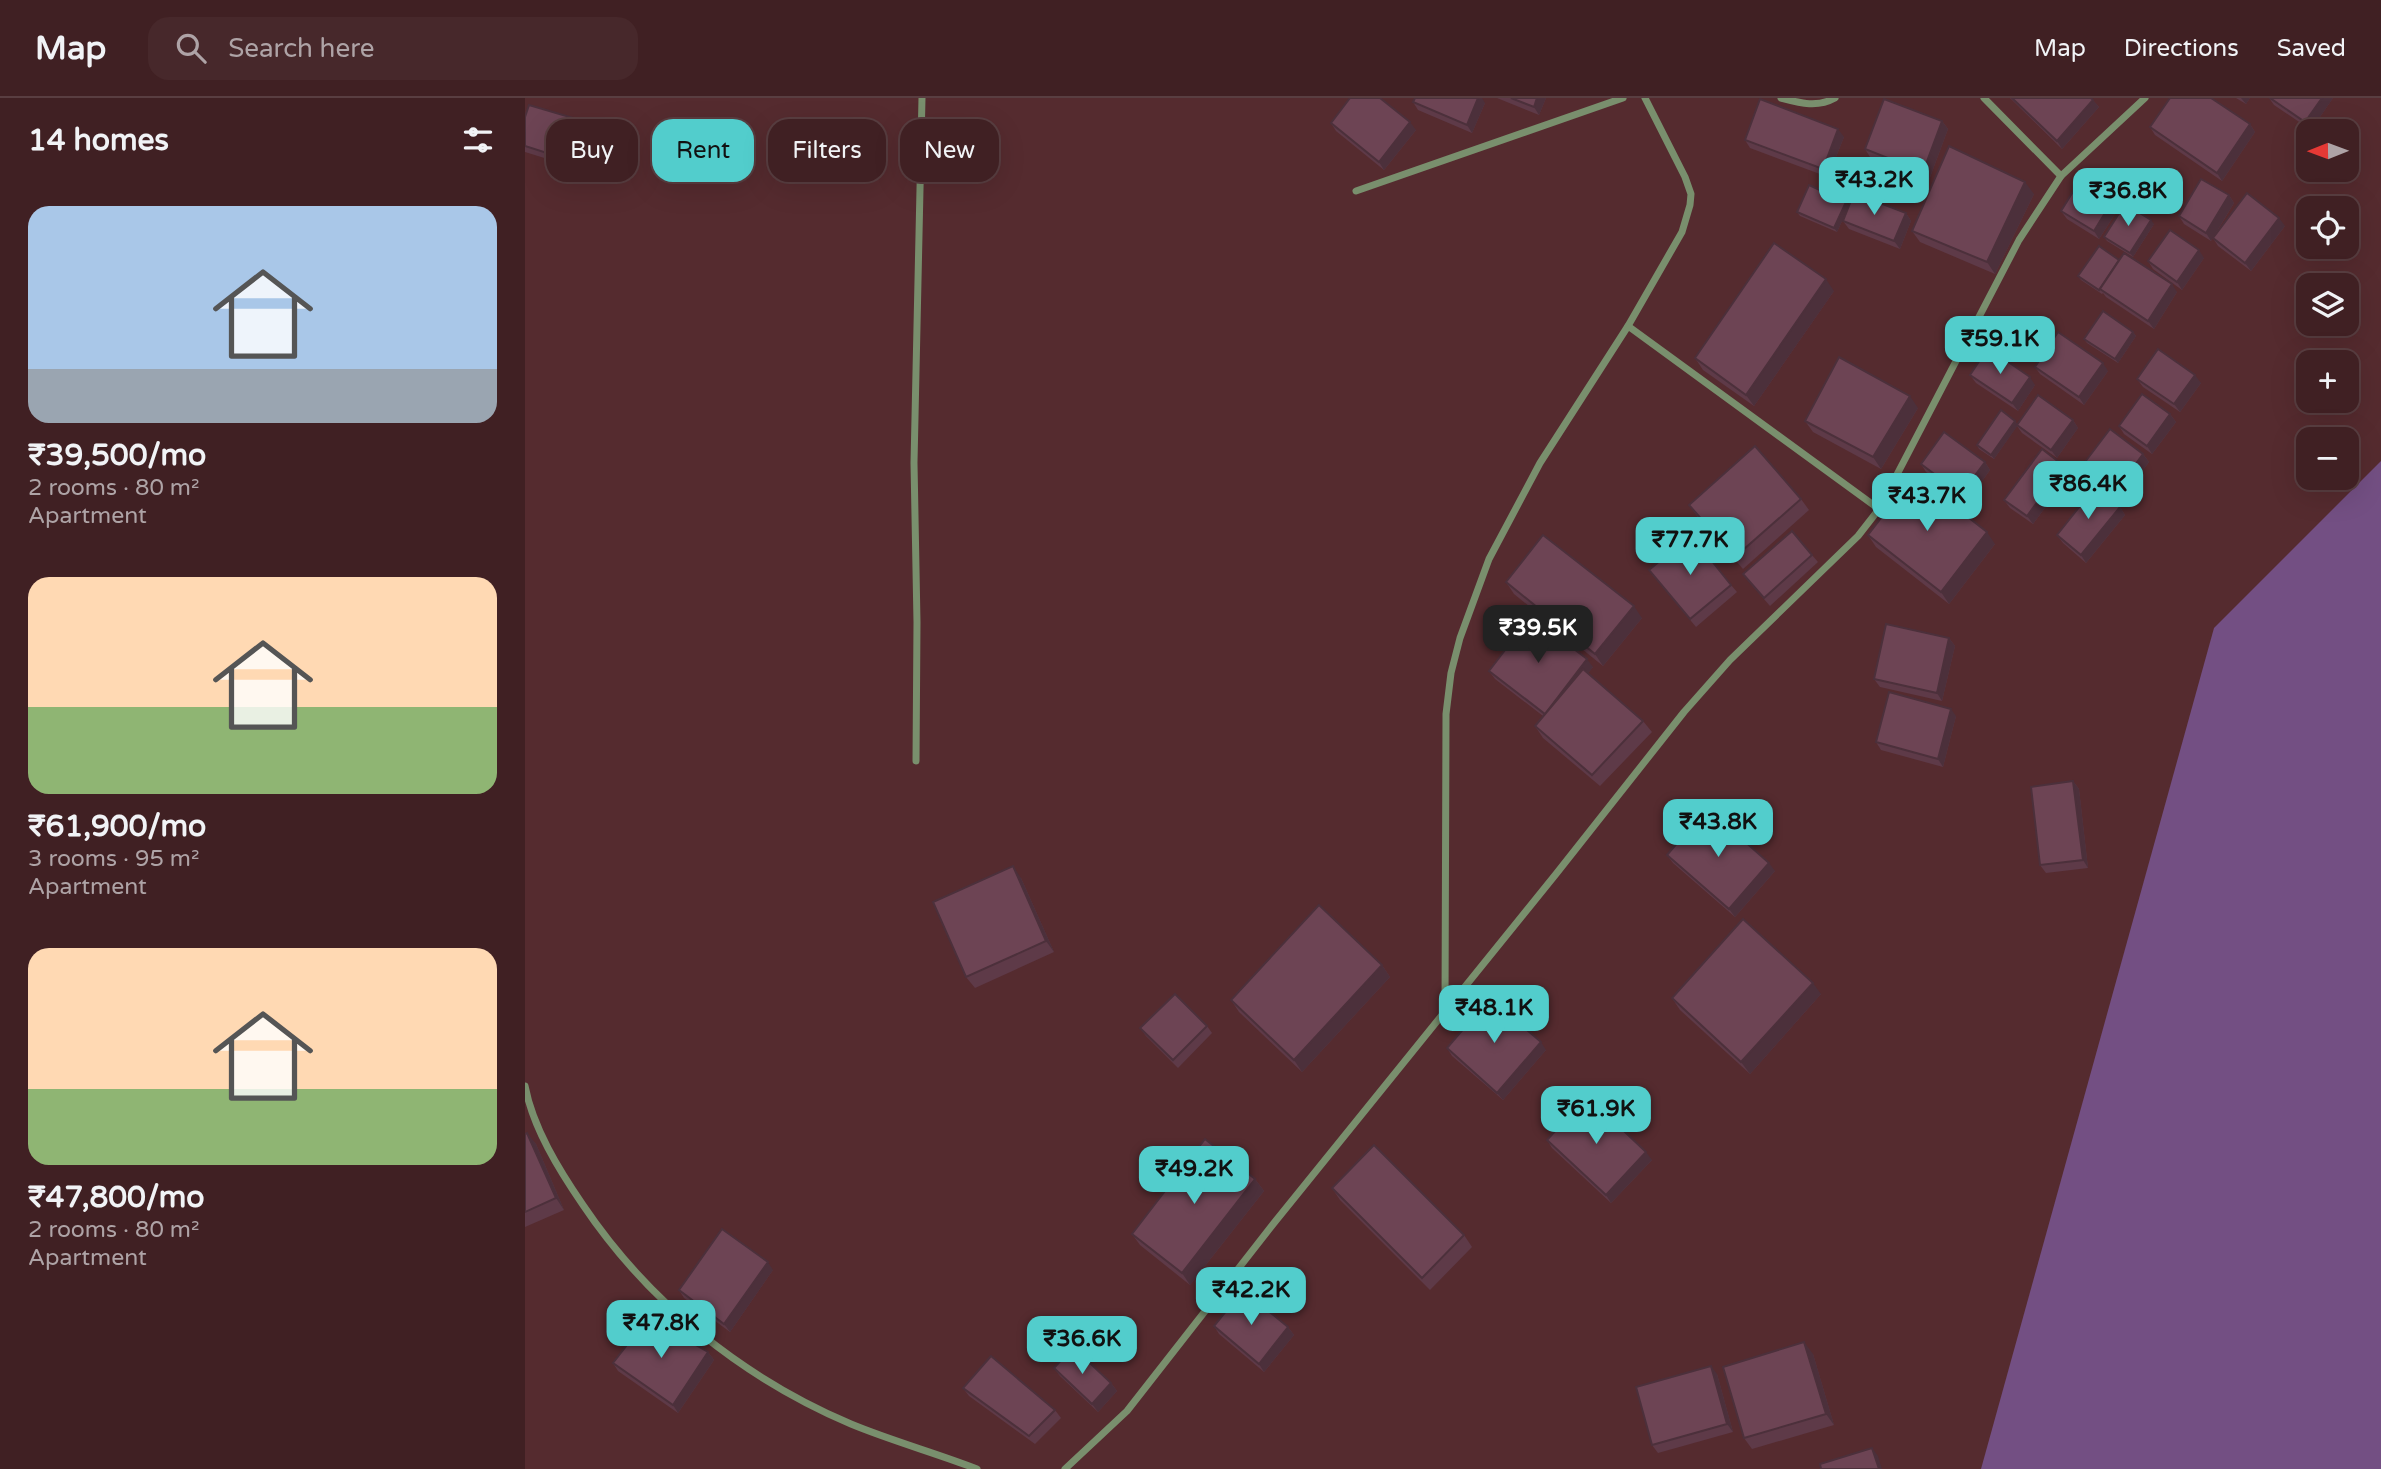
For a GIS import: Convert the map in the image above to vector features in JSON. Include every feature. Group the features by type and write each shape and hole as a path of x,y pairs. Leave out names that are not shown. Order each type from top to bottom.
{"street":[{"path":"916,761 914,463 922,98"},
{"path":"1356,191 1623,98"},
{"path":"1445,1010 1446,714 1451,673 1460,638 1489,559 1540,463 1628,326 1682,232 1690,205 1691,194 1685,177 1645,98"},
{"path":"1781,98 1806,105 1826,103 1835,98"},
{"path":"1984,98 2061,176"},
{"path":"1065,1469 1127,1410 1684,712 1730,660 1857,536 1879,509 2019,240 2061,176 2145,98"},
{"path":"1628,326 1879,509"},
{"path":"525,1086 529,1106 565,1178 608,1242 708,1341 746,1369 852,1424 977,1469"}],"shaded area":[{"path":"2381,461 2381,1469 1981,1469 2214,628 2352,490 2359,490 2359,483"}],"building":[{"path":"1350,98 1380,98 1410,122 1379,162 1331,123"},
{"path":"1415,98 1478,98 1467,125 1413,102"},
{"path":"1511,98 1537,98 1534,107"},
{"path":"2012,98 2091,98 2093,100 2057,141"},
{"path":"2170,98 2211,98 2250,124 2217,173 2150,127"},
{"path":"2270,98 2322,98 2307,119 2301,119"},
{"path":"1760,99 1838,129 1823,169 1745,140"},
{"path":"1884,99 1942,121 1923,172 1865,149"},
{"path":"529,105 576,119 546,119 546,153 525,146 525,117"},
{"path":"1949,146 2025,182 1987,262 1912,231"},
{"path":"2084,174 2116,195 2094,231 2061,211"},
{"path":"2201,179 2229,195 2206,233 2179,216"},
{"path":"1809,185 1846,202 1834,228 1797,212"},
{"path":"1854,193 1906,213 1894,241 1843,221"},
{"path":"2247,193 2279,218 2245,263 2213,238"},
{"path":"2125,204 2151,220 2130,253 2104,237"},
{"path":"2170,230 2199,250 2177,282 2148,261"},
{"path":"1774,243 1826,279 1746,395 1695,358"},
{"path":"2099,246 2119,260 2099,290 2078,276"},
{"path":"2124,253 2172,284 2148,321 2100,289"},
{"path":"2103,311 2133,332 2115,359 2084,339"},
{"path":"2058,332 2103,363 2079,397 2035,367"},
{"path":"1988,348 2030,377 2012,403 1970,375"},
{"path":"2158,349 2195,375 2174,404 2137,379"},
{"path":"1839,357 1910,396 1873,457 1805,421"},
{"path":"2142,394 2170,414 2147,446 2119,426"},
{"path":"2038,395 2073,420 2051,450 2017,425"},
{"path":"2001,410 2015,421 1991,455 1977,445"},
{"path":"2110,429 2143,454 2115,492 2082,466"},
{"path":"1944,432 1985,462 1961,494 1921,464"},
{"path":"1755,446 1801,499 1735,557 1689,505"},
{"path":"2042,449 2064,466 2027,516 2004,500"},
{"path":"1914,475 1987,532 1941,592 1868,535"},
{"path":"2095,487 2120,507 2081,555 2057,535"},
{"path":"1792,531 1812,555 1764,598 1743,574"},
{"path":"1543,535 1634,606 1595,654 1506,582"},
{"path":"1691,535 1731,585 1690,619 1649,570"},
{"path":"1531,616 1587,659 1545,714 1489,671"},
{"path":"1886,624 1949,638 1937,693 1874,679"},
{"path":"1583,669 1643,721 1592,775 1535,726"},
{"path":"1889,692 1951,709 1938,759 1876,742"},
{"path":"2073,781 2083,860 2040,865 2031,787"},
{"path":"1707,808 1769,863 1729,909 1667,855"},
{"path":"1013,866 1046,941 966,977 933,902"},
{"path":"1319,905 1382,965 1294,1060 1231,1000"},
{"path":"1743,919 1813,983 1741,1062 1672,998"},
{"path":"1175,994 1207,1026 1173,1060 1140,1028"},
{"path":"1490,998 1541,1042 1497,1093 1447,1048"},
{"path":"1587,1096 1646,1152 1606,1195 1547,1140"},
{"path":"527,1133 556,1198 525,1212 525,1134"},
{"path":"1205,1139 1255,1179 1182,1273 1132,1234"},
{"path":"1374,1145 1464,1235 1422,1278 1332,1188"},
{"path":"722,1229 768,1262 724,1324 679,1290"},
{"path":"1243,1290 1288,1327 1259,1364 1214,1326"},
{"path":"648,1318 708,1352 673,1405 613,1363"},
{"path":"1804,1342 1826,1414 1744,1438 1723,1367"},
{"path":"1073,1347 1111,1383 1092,1404 1054,1368"},
{"path":"991,1356 1055,1410 1029,1436 963,1388"},
{"path":"1711,1366 1727,1424 1652,1445 1636,1387"},
{"path":"1872,1448 1879,1469 1821,1469 1820,1464"}]}
